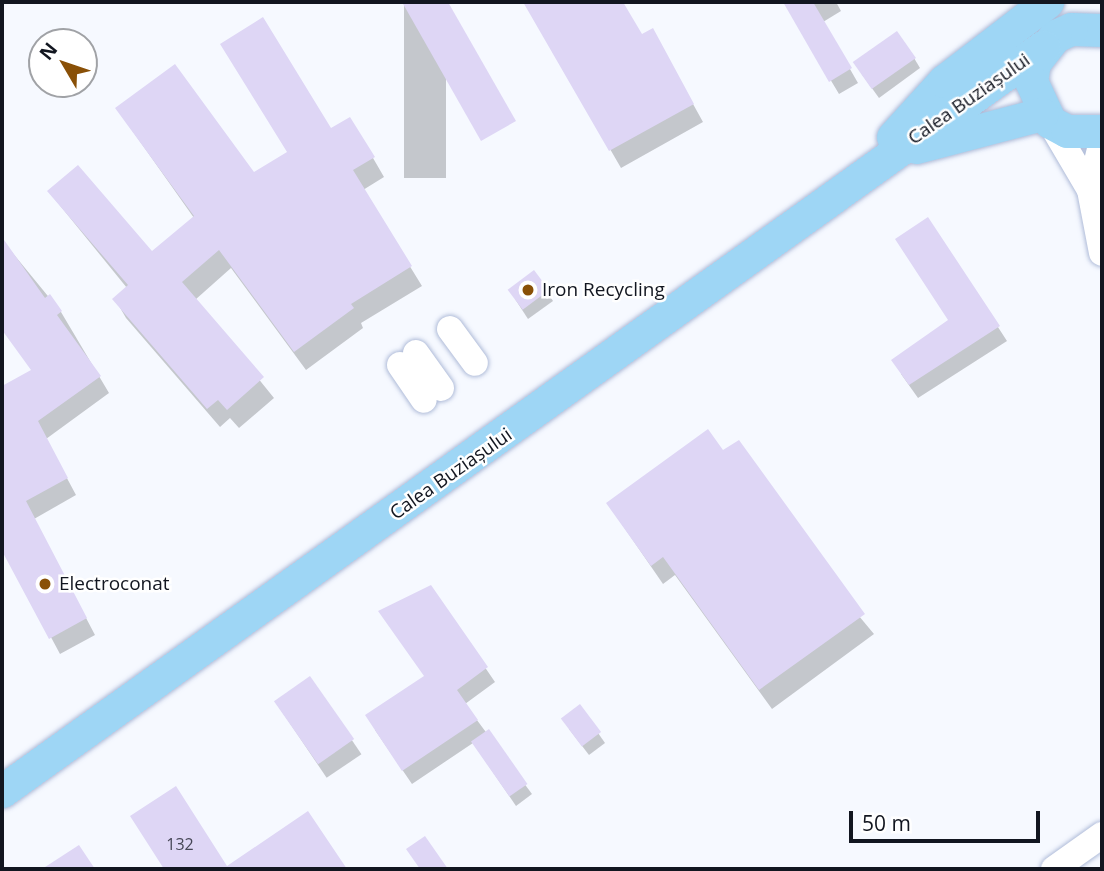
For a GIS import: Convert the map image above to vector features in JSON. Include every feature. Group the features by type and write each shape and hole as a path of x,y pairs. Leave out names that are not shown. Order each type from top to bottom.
{"main road":[{"path":"857,178 944,81 1046,2"},
{"path":"1086,29 1102,7"},
{"name":"Calea Buziașului","path":"2,791 1042,47 1086,29"},
{"path":"1042,47 1031,81 1046,118 1067,131 1102,131"},
{"name":"Calea Buziașului","path":"896,152 1046,118"}],"street":[{"path":"1046,118 1090,190 1102,253"},
{"path":"1090,190 1102,141"},
{"path":"425,347 450,381 425,347"},
{"path":"1054,869 1102,835"}],"building":[{"path":"402,2 448,2 516,121 481,141"},
{"path":"523,2 623,2 642,34 653,28 694,104 609,151"},
{"path":"783,2 813,2 852,68 829,82"},
{"path":"263,17 331,128 350,117 375,157 353,170 412,266 351,304 354,308 294,352 219,250 182,282 264,377 227,410 218,400 207,409 112,299 128,285 47,191 78,165 152,251 194,216 115,108 175,64 254,172 287,152 220,44"},
{"path":"897,31 916,58 872,89 853,62"},
{"path":"928,217 1000,326 909,385 891,360 948,320 895,239"},
{"path":"2,237 45,298 50,294 62,311 57,315 101,376 38,421 68,478 26,501 87,618 49,639 2,551 2,386 31,370 2,330"},
{"name":"Iron Recycling","path":"534,270 549,290 523,310 508,290"},
{"path":"708,429 723,450 739,440 865,614 759,690 663,557 651,566 606,503"},
{"path":"431,585 488,667 457,690 478,720 402,771 365,715 424,676 378,611"},
{"path":"310,676 354,739 318,764 274,701"},
{"path":"580,704 601,732 582,746 561,718"},
{"path":"489,729 527,784 509,797 471,742"},
{"path":"176,786 227,866 308,811 347,869 164,869 130,816"},
{"path":"425,836 448,869 420,869 406,849"},
{"path":"79,845 95,869 42,869"}],"place":[{"name":"Iron Recycling","path":"528,290"},
{"name":"Electroconat","path":"45,584"}]}
